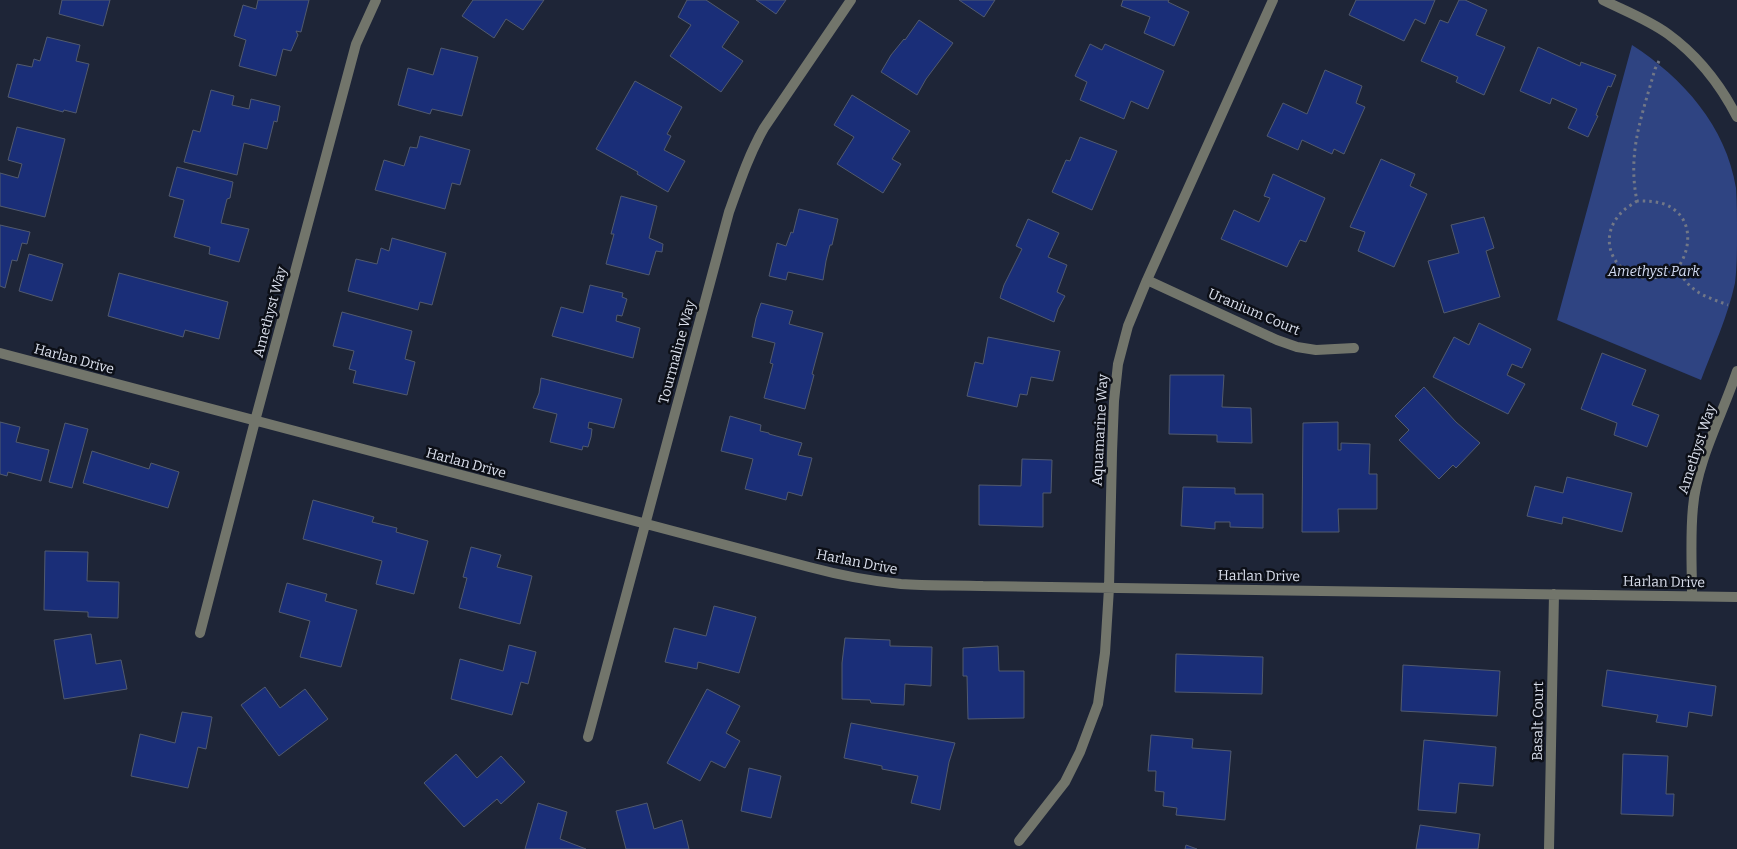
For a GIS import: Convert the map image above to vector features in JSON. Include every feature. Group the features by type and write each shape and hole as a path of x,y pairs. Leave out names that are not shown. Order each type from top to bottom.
{"street":[{"name":"Amethyst Way","path":"200,633 356,44 376,0"},
{"name":"Tourmaline Way","path":"588,737 728,212 742,174 764,128 851,0"},
{"name":"Aquamarine Way","path":"1019,841 1065,782 1092,724 1102,685 1109,588 1114,400 1118,364 1128,326 1274,0"},
{"path":"1603,0 1653,24 1682,45 1710,74 1737,117"},
{"name":"Uranium Court","path":"1147,280 1277,340 1297,347 1316,350 1354,348"},
{"name":"Harlan Drive","path":"0,353 645,524 834,573 874,581 902,584 1109,588 1737,597"},
{"name":"Amethyst Way","path":"1692,596 1693,507 1705,458 1737,372"},
{"name":"Basalt Court","path":"1549,849 1554,594"}],"path":[{"path":"1637,201 1633,182 1633,158 1639,124 1659,61"},
{"path":"1637,201 1664,204 1675,211 1684,223 1688,244 1685,257 1677,269 1660,278 1641,278 1630,274 1614,258 1610,247 1610,237 1614,223 1624,210 1637,201"},
{"path":"1677,269 1686,282 1700,294 1728,305"}],"green space":[{"name":"Amethyst Park","path":"1632,45 1651,58 1685,88 1699,106 1723,144 1731,165 1736,188 1737,265 1735,283 1724,320 1701,380 1557,320"}],"building":[{"path":"62,0 110,0 103,26 59,14"},
{"path":"258,0 309,0 301,32 296,31 298,35 291,51 283,49 276,76 239,66 246,40 234,36 243,5 256,9"},
{"path":"473,0 544,0 523,30 506,19 494,38 462,16"},
{"path":"687,0 706,0 739,22 722,47 743,61 721,92 670,56 691,25 678,17"},
{"path":"756,0 786,0 776,14"},
{"path":"959,0 995,0 984,17"},
{"path":"1123,0 1169,0 1168,2 1189,12 1174,46 1144,33 1150,17 1121,6"},
{"path":"1356,0 1435,0 1425,24 1415,19 1404,41 1349,15"},
{"path":"1459,0 1465,0 1487,10 1476,35 1505,47 1484,95 1456,82 1458,77 1421,61 1440,20 1448,23"},
{"path":"919,20 953,43 926,79 917,95 881,72 891,55 905,40"},
{"path":"47,37 80,45 76,61 89,64 76,113 64,110 63,112 8,97 17,64 32,67 34,59 40,61"},
{"path":"1090,44 1102,50 1105,44 1164,71 1148,109 1131,101 1124,119 1080,100 1087,82 1075,76"},
{"path":"1538,47 1580,66 1581,62 1616,75 1611,87 1608,86 1596,115 1598,116 1588,137 1568,128 1577,109 1552,98 1550,104 1520,91"},
{"path":"441,48 478,57 462,116 432,109 430,114 398,105 408,68 433,75"},
{"path":"1325,70 1362,86 1356,103 1365,107 1344,154 1334,149 1332,154 1302,140 1298,150 1267,136 1283,103 1307,114"},
{"path":"635,81 682,107 667,134 671,136 664,150 685,161 668,192 637,174 638,172 596,149"},
{"path":"211,90 234,96 232,105 249,109 251,99 280,106 277,122 274,121 267,149 244,143 237,175 184,162 193,130 200,132"},
{"path":"852,95 910,131 892,159 901,164 883,193 837,164 854,137 834,125"},
{"path":"17,127 65,139 45,217 0,206 0,173 18,178 22,164 8,160"},
{"path":"420,136 470,150 460,185 452,183 445,209 375,190 384,160 404,166 410,147 417,148"},
{"path":"1080,137 1117,151 1092,210 1052,192 1066,160 1070,161"},
{"path":"1381,159 1415,174 1410,186 1427,194 1394,267 1358,251 1365,232 1350,227"},
{"path":"177,167 233,182 230,198 227,199 221,223 249,229 239,262 209,254 210,247 174,237 184,200 169,196"},
{"path":"1273,174 1325,198 1306,242 1300,240 1287,267 1221,239 1234,210 1259,222 1270,198 1264,196"},
{"path":"621,196 657,206 649,238 663,244 662,252 656,251 649,275 606,264 614,234 611,234"},
{"path":"799,209 838,219 826,261 823,280 788,272 786,280 769,276 777,243 786,246 791,232 793,233"},
{"path":"1484,217 1494,248 1486,251 1500,297 1444,313 1428,261 1459,253 1451,225"},
{"path":"1028,219 1059,233 1048,257 1067,265 1057,292 1065,296 1054,322 1000,298 1004,285 1022,249 1016,246"},
{"path":"0,225 30,232 27,244 22,243 17,261 12,260 5,288 0,286"},
{"path":"392,238 446,253 432,305 420,302 418,310 348,291 356,259 377,264 381,248 389,251"},
{"path":"29,254 63,264 52,301 19,291"},
{"path":"119,273 228,302 219,339 185,330 183,337 108,316"},
{"path":"590,285 623,293 622,297 627,299 622,316 617,315 616,321 640,328 633,358 552,336 561,307 583,313"},
{"path":"761,303 793,311 789,324 823,333 805,409 764,398 773,364 770,363 775,343 752,337"},
{"path":"342,312 412,331 405,359 415,362 407,395 353,383 356,371 349,369 354,351 333,346"},
{"path":"1479,323 1531,349 1522,368 1512,364 1507,375 1525,384 1508,414 1433,377 1454,337 1469,345"},
{"path":"988,337 1060,351 1053,381 1031,377 1027,395 1020,394 1017,407 967,396 975,362 983,364"},
{"path":"1602,353 1646,370 1632,405 1659,415 1647,447 1614,435 1617,423 1581,409"},
{"path":"1170,375 1224,375 1222,407 1251,408 1252,443 1217,442 1217,435 1169,434"},
{"path":"541,378 622,399 614,428 589,422 588,428 592,429 591,437 588,447 583,446 582,450 550,442 557,414 533,408 539,393"},
{"path":"1424,387 1456,422 1480,443 1456,468 1453,465 1439,479 1399,440 1409,430 1395,416"},
{"path":"730,416 761,425 760,431 802,443 798,455 812,458 802,496 788,492 786,500 745,489 753,459 721,451"},
{"path":"0,422 20,427 16,442 49,450 41,481 8,472 7,476 0,474"},
{"path":"1338,422 1338,450 1341,450 1341,443 1370,444 1369,474 1377,474 1377,509 1338,509 1339,532 1302,532 1303,423"},
{"path":"65,423 88,429 72,488 49,482"},
{"path":"92,451 149,469 151,463 179,472 168,508 83,483"},
{"path":"1022,459 1052,460 1051,493 1043,493 1043,527 979,525 979,485 1021,486"},
{"path":"1567,477 1632,493 1622,532 1563,517 1562,524 1527,516 1535,486 1563,493"},
{"path":"1183,487 1235,488 1235,494 1263,494 1263,528 1230,527 1230,522 1215,522 1215,529 1181,526"},
{"path":"313,500 374,517 372,522 397,528 396,532 428,541 414,594 376,584 382,561 303,539"},
{"path":"471,547 501,555 497,567 532,576 520,624 459,608 467,578 463,577"},
{"path":"45,551 88,552 87,581 119,582 118,618 88,617 88,612 44,610"},
{"path":"287,583 327,594 325,601 357,610 341,667 300,657 310,621 279,612"},
{"path":"714,606 756,617 739,673 698,662 697,669 665,662 674,628 706,636"},
{"path":"91,634 96,664 121,660 127,689 64,699 54,640"},
{"path":"845,638 890,640 890,646 932,647 931,686 905,684 904,705 871,703 870,700 842,699 842,663"},
{"path":"509,645 536,652 528,684 521,682 512,715 451,699 460,659 503,671"},
{"path":"998,646 999,671 1024,671 1024,718 968,719 967,676 963,676 963,648"},
{"path":"1176,654 1263,657 1262,694 1175,692"},
{"path":"1403,665 1500,671 1497,716 1401,711"},
{"path":"1607,670 1716,686 1712,716 1689,712 1687,727 1656,722 1658,715 1602,706"},
{"path":"265,687 280,708 305,689 328,719 279,756 241,705"},
{"path":"707,689 740,706 726,733 740,741 725,768 711,761 700,781 667,763"},
{"path":"182,712 212,717 206,749 198,747 188,788 131,776 140,734 175,743"},
{"path":"851,723 955,743 949,762 940,810 911,803 918,776 882,769 882,766 844,758"},
{"path":"1151,735 1193,739 1192,748 1231,751 1225,820 1176,815 1177,808 1163,806 1164,792 1155,791 1156,771 1148,771"},
{"path":"1424,740 1496,747 1493,786 1459,783 1456,813 1418,810"},
{"path":"456,754 477,778 501,756 525,782 501,804 497,799 464,827 424,783"},
{"path":"1623,754 1668,756 1666,794 1674,794 1673,816 1621,814"},
{"path":"749,768 781,776 771,818 741,811"},
{"path":"538,803 567,812 560,839 586,849 525,849"},
{"path":"647,803 654,829 682,820 689,849 626,849 616,811"},
{"path":"1420,825 1480,834 1478,849 1416,849"},
{"path":"1186,845 1197,849 1185,849"}]}
